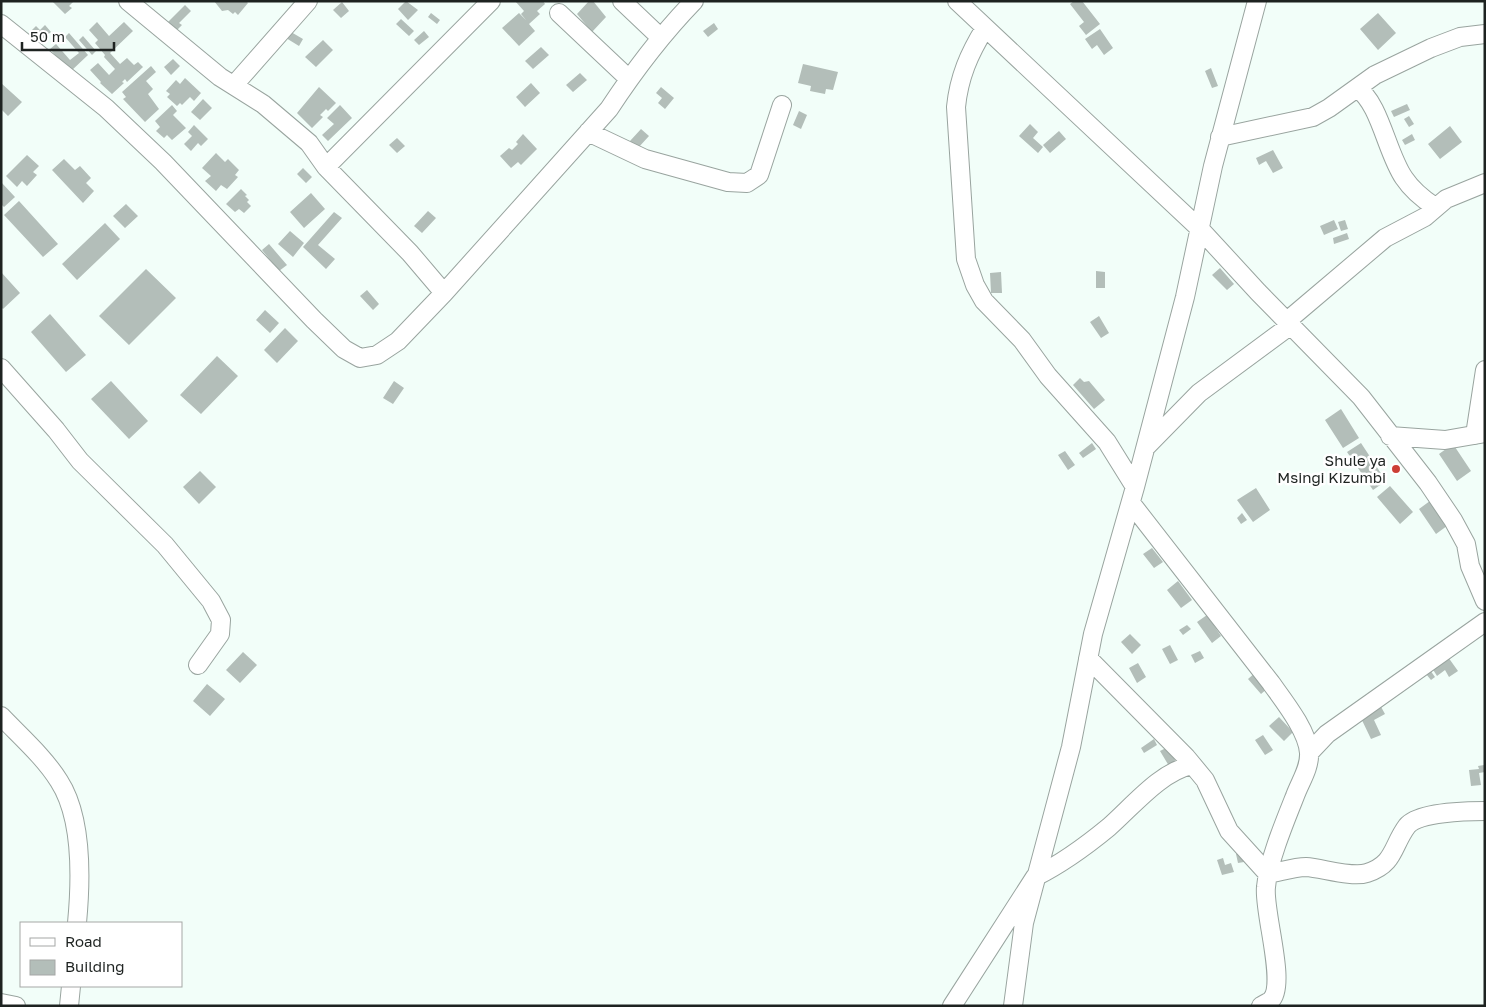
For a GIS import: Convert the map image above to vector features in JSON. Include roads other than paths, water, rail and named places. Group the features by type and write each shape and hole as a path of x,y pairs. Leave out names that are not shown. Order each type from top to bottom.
{"street":[{"path":"234,85 308,1"},
{"path":"326,167 491,1"},
{"path":"622,1 661,38"},
{"path":"1,24 106,108 163,162 308,315 344,349 360,358 377,355 398,342 444,293 609,109 629,79 661,38 694,1"},
{"path":"957,1 1200,229 1362,397 1390,436 1428,483 1453,520 1466,544 1470,566 1485,601"},
{"path":"1013,1006 1024,923 1071,747 1088,658 1146,447 1196,252 1220,137 1257,1"},
{"path":"137,4 220,77 263,104 309,144 326,167 410,253 444,293"},
{"path":"559,13 629,79"},
{"path":"985,28 976,43 958,84 956,107 966,259 975,285 984,301 1022,340 1048,376 1107,442 1133,495 1271,683 1302,733 1309,753 1308,765 1294,796 1268,874 1266,906 1272,935 1276,989 1271,1000 1261,1006"},
{"path":"1220,137 1313,117 1375,75 1446,41 1485,34"},
{"path":"1357,88 1370,101 1403,177 1417,194 1435,208"},
{"path":"588,132 645,159 728,182 748,183 759,175 782,105"},
{"path":"1146,447 1199,393 1289,323 1385,238 1425,217 1458,193 1485,183"},
{"path":"1,368 80,460 165,545 211,601 221,620 220,634 198,665"},
{"path":"1390,436 1445,440 1480,434 1485,370"},
{"path":"1309,753 1327,734 1485,622"},
{"path":"1088,658 1192,764 1205,780 1214,796 1228,831 1268,874"},
{"path":"1,716 45,762 60,782 73,810 78,877 77,922"},
{"path":"952,1006 1035,877 1053,868 1108,828 1154,786 1178,770 1192,764"},
{"path":"1268,874 1303,867 1364,874 1377,868 1393,855 1408,824 1415,820 1466,811 1485,811"},
{"path":"69,1006 71,987"},
{"path":"1,1003 16,1006"}],"place":[{"name":"Shule ya Msingi Kizumbi","path":"1396,469"}]}
